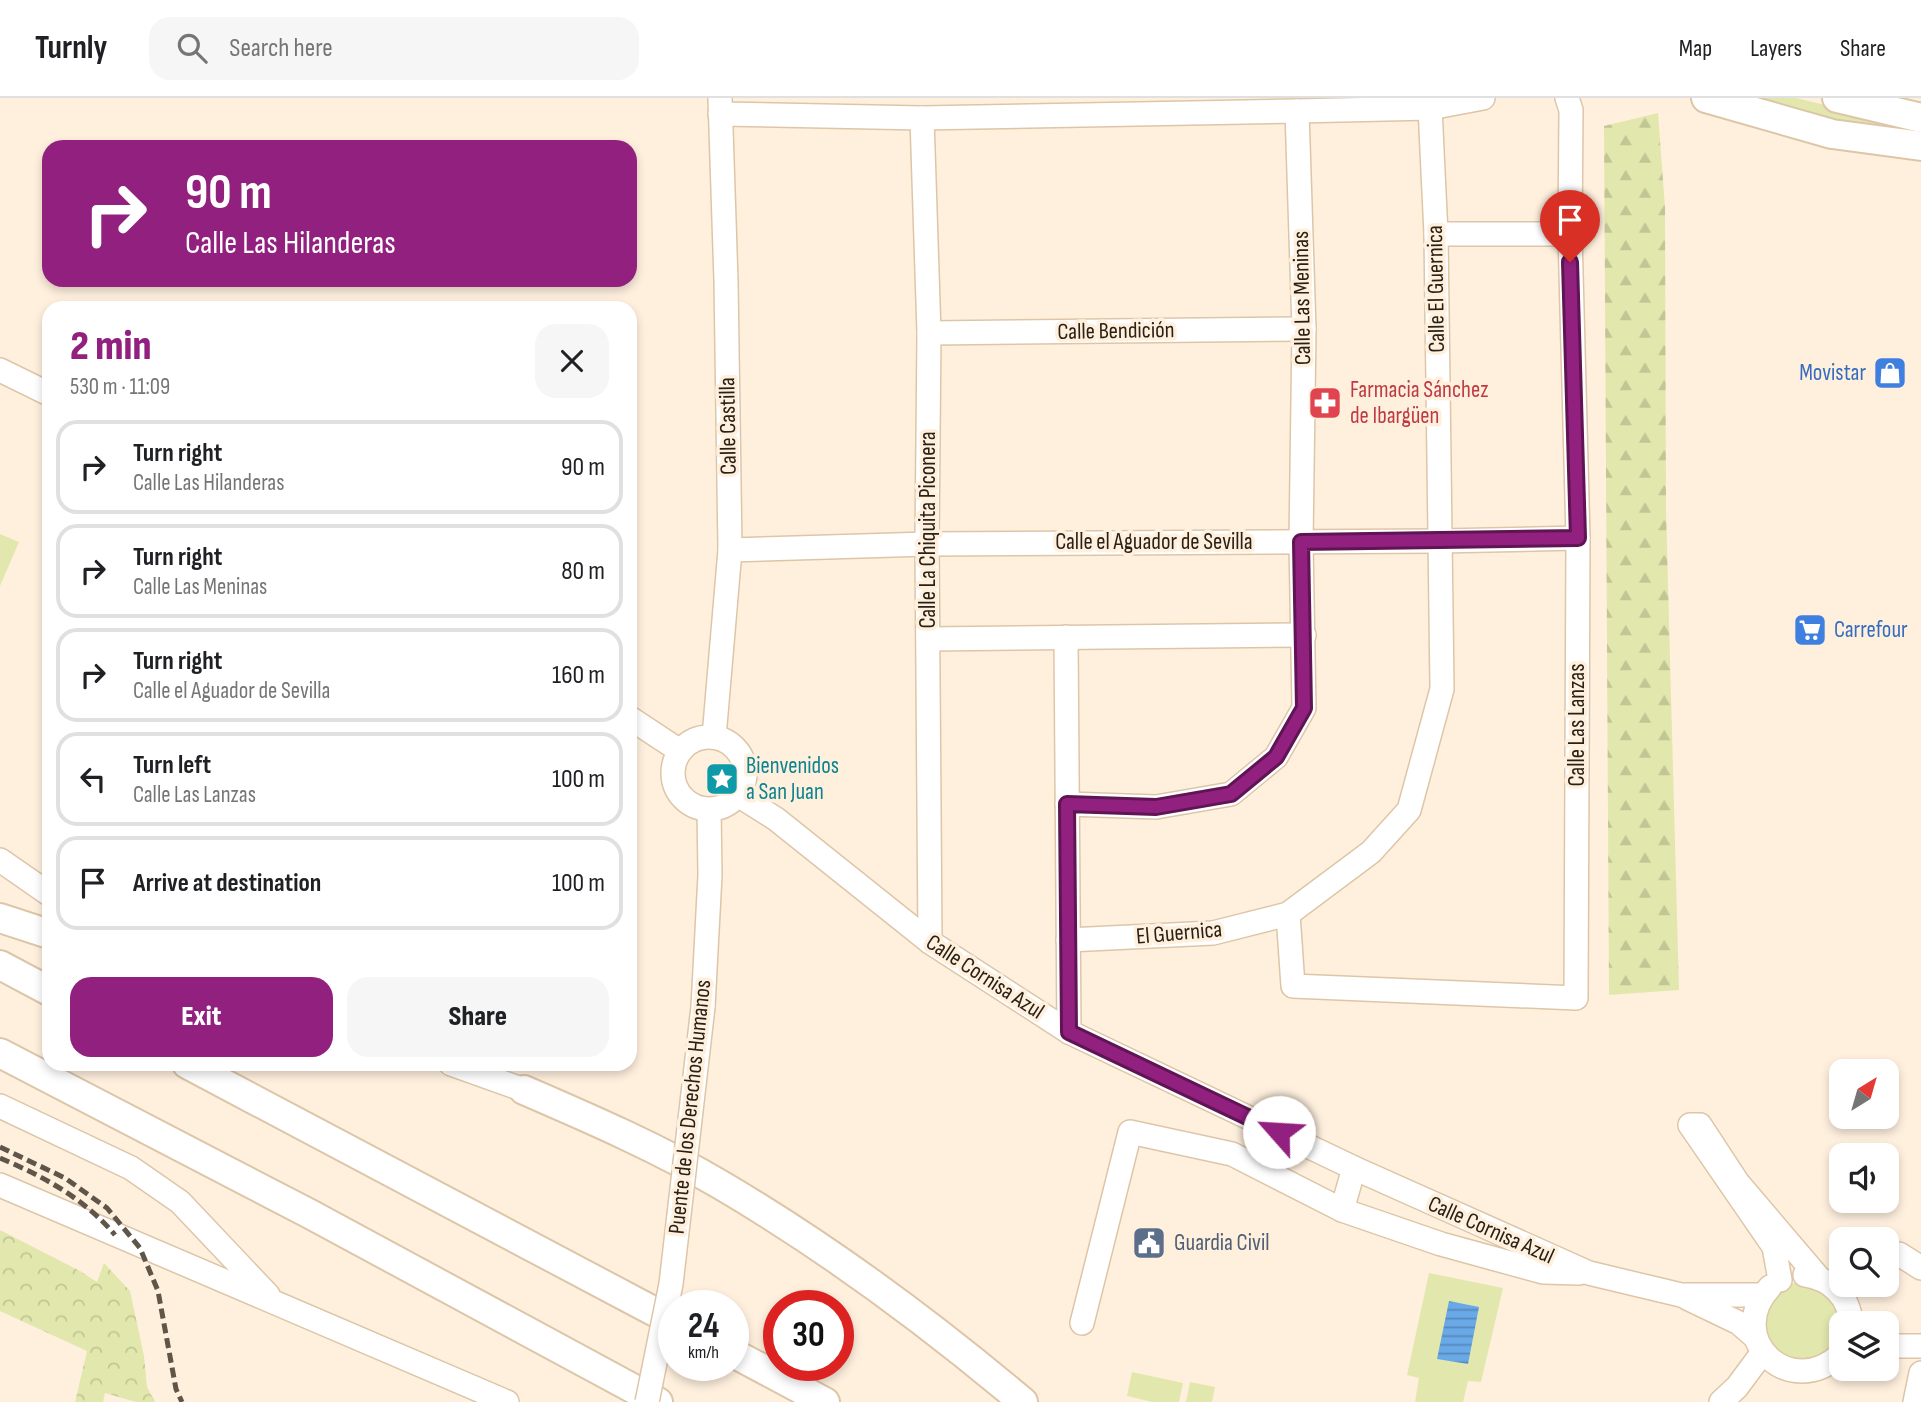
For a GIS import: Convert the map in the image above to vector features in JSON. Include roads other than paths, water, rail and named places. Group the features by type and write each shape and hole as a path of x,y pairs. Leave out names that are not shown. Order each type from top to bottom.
{"main road":[{"path":"1706,98 1832,134 1921,146"},
{"path":"1838,98 1921,118"},
{"path":"0,918 42,932"},
{"path":"0,965 42,987"},
{"path":"0,1053 310,1214 658,1402"},
{"path":"200,1071 658,1314"},
{"path":"524,1090 656,1150 780,1221 840,1260 951,1342 1023,1402"},
{"path":"749,1362 825,1402"}],"street":[{"path":"720,106 922,118 1430,107 1483,98"},
{"name":"Calle Las Lanzas","path":"1288,914 1293,986 1576,998 1578,538 1570,234 1571,110 1567,98"},
{"name":"Calle Castilla","path":"714,737 730,550 720,106"},
{"name":"Calle El Guernica","path":"1288,914 1371,852 1409,810 1441,690 1436,234 1430,107"},
{"name":"Calle Las Meninas","path":"1067,804 1156,807 1231,794 1276,757 1304,708 1301,542 1304,329 1297,111"},
{"name":"Calle La Chiquita Piconera","path":"922,118 929,333 927,544 930,942"},
{"path":"1436,234 1570,234"},
{"name":"Calle Bendición","path":"929,333 1304,329"},
{"path":"0,370 42,391"},
{"name":"Calle el Aguador de Sevilla","path":"730,550 927,544 1578,538"},
{"path":"928,639 1304,635"},
{"path":"1066,638 1069,1032"},
{"path":"637,723 680,751"},
{"path":"714,737 732,745 744,762 746,774 744,785 730,803 709,810 688,803 680,794 673,773 680,751 695,740 714,737"},
{"name":"Calle Cornisa Azul","path":"738,795 776,819 930,942 1069,1032 1354,1168 1589,1273 1681,1295 1740,1323 1774,1363 1788,1370"},
{"name":"Puente de los Derechos Humanos","path":"647,1402 671,1284 703,1007 709,810"},
{"path":"0,860 42,889"},
{"name":"El Guernica","path":"1068,940 1213,933 1288,914"},
{"path":"471,1071 524,1090"},
{"path":"0,1106 131,1168 180,1202 276,1302"},
{"path":"1780,1280 1774,1247 1690,1125 1700,1125 1738,1183 1827,1275 1832,1285 1854,1309"},
{"path":"1082,1323 1130,1132 1232,1154 1342,1210 1441,1244 1543,1272 1589,1273"},
{"path":"1342,1210 1354,1168"},
{"path":"0,1185 506,1402"},
{"path":"1899,1255 1921,1245"},
{"path":"1899,1261 1921,1268"},
{"path":"1899,1270 1921,1280"},
{"path":"1729,1394 1759,1344 1754,1322 1756,1308 1763,1295 1780,1280 1805,1275 1827,1275"},
{"name":"Calle Cornisa Azul","path":"1681,1295 1763,1295"},
{"path":"1899,1338 1918,1346"},
{"path":"1899,1346 1918,1346"},
{"path":"1729,1394 1768,1374 1788,1370 1817,1370 1829,1364"},
{"path":"1915,1402 1921,1373"}],"water":[{"path":"1449,1301 1479,1307 1468,1364 1437,1359"}],"railway":[{"path":"0,1147 65,1178 107,1208 140,1248 158,1291 176,1389 182,1402"},
{"path":"0,1158 32,1173 77,1200 115,1235"}],"place":[{"name":"Movistar","path":"1890,373"},
{"name":"Farmacia Sánchez de Ibargüen","path":"1325,403"},
{"name":"Carrefour","path":"1810,630"},
{"name":"Bienvenidos a San Juan","path":"722,779"},
{"name":"Guardia Civil","path":"1149,1243"}]}
